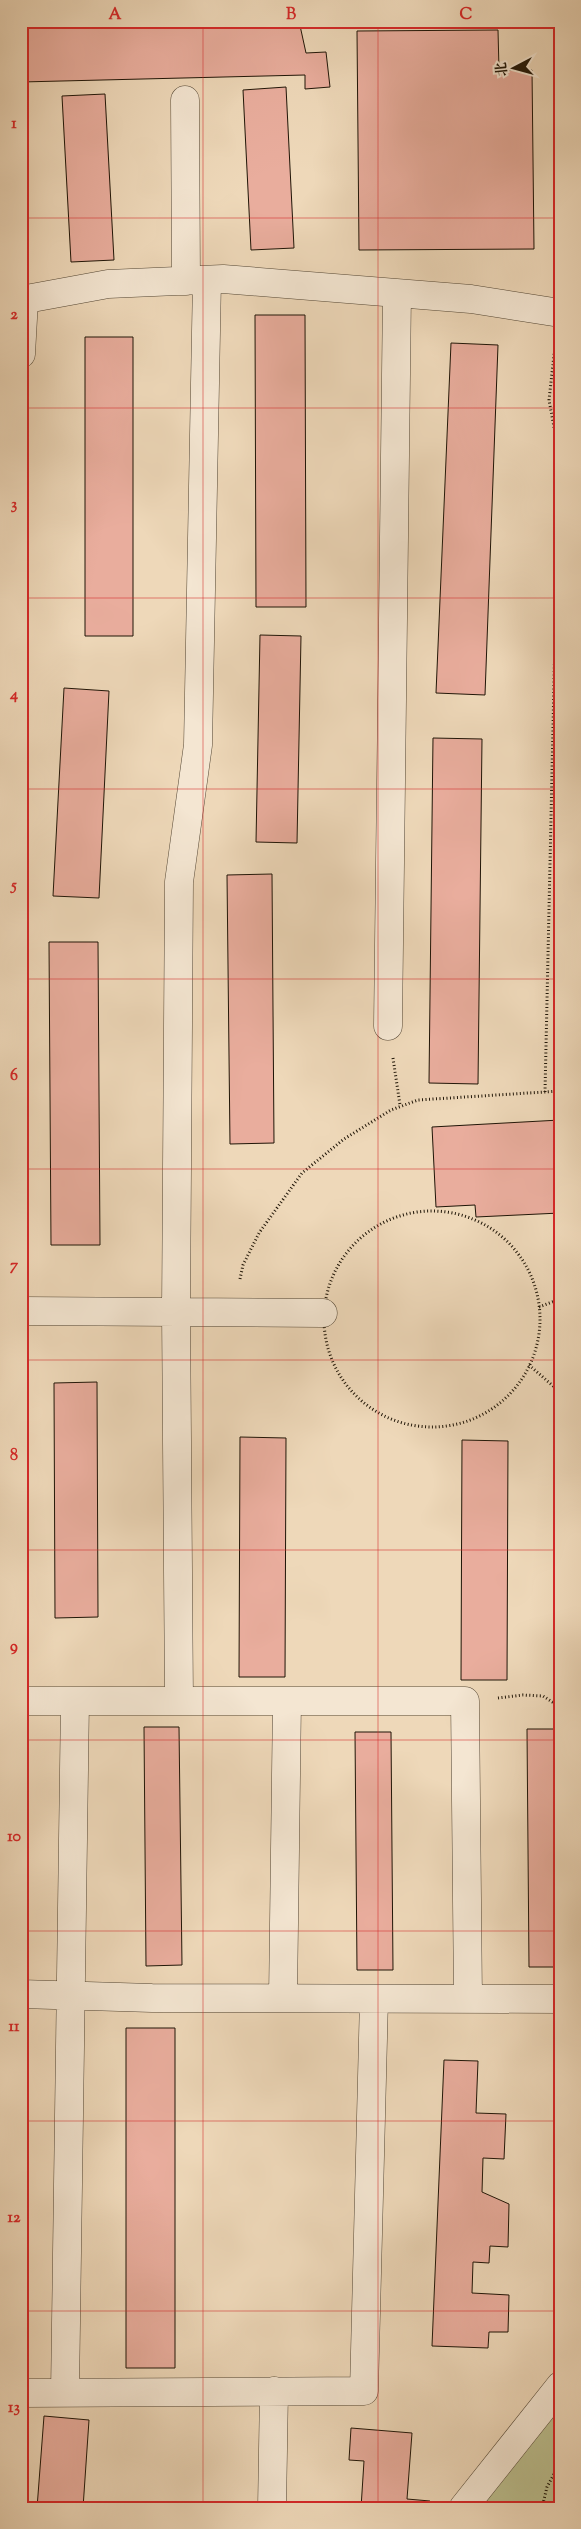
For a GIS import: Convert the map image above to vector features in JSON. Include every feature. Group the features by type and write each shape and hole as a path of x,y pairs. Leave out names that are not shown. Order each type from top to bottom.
{"lane":[{"path":"178,1701 176,1311 179,882 198,745 196,280 185,100"},
{"path":"21,354 22,300 108,284 196,280 471,298 559,313"},
{"path":"388,1026 397,293"},
{"path":"21,1311 323,1313"},
{"path":"21,1701 465,1701 468,1999"},
{"path":"65,2392 75,1701"},
{"path":"283,1998 288,1701"},
{"path":"21,1994 374,1999 560,1999"},
{"path":"21,2393 364,2391 374,1999"},
{"path":"463,2508 560,2386"},
{"path":"272,2508 274,2391"}],"path":[{"path":"545,1092 559,454 549,400 559,313"},
{"path":"388,1026 400,1105"},
{"path":"235,1312 243,1265 259,1233 302,1173 344,1139 400,1105 418,1100 560,1091"},
{"path":"428,1211 446,1211 480,1221 510,1243 530,1272 539,1307 537,1342 529,1364 524,1376 501,1403 470,1421 435,1428 400,1423 368,1407 343,1381 328,1349 323,1313 331,1278 350,1248 378,1225 410,1212 428,1211"},
{"path":"539,1307 560,1299"},
{"path":"529,1364 560,1392"},
{"path":"465,1701 523,1694 543,1696 560,1707"},
{"path":"542,2508 547,2487 560,2463"}],"green space":[{"path":"560,2403 560,2508 481,2508"}],"building":[{"path":"21,21 299,21 306,53 326,52 330,87 305,89 305,75 21,82"},
{"path":"498,30 499,70 532,70 534,249 359,250 357,31"},
{"path":"286,87 294,248 251,250 243,90"},
{"path":"105,94 114,260 71,262 62,96"},
{"path":"255,315 305,315 306,607 256,607"},
{"path":"85,337 133,337 133,636 85,636"},
{"path":"451,343 498,345 485,695 436,693"},
{"path":"260,635 301,636 297,843 256,842"},
{"path":"64,688 109,691 99,898 53,896"},
{"path":"433,738 482,739 478,1084 429,1083"},
{"path":"272,874 274,1143 230,1144 227,875"},
{"path":"49,942 98,942 100,1245 51,1245"},
{"path":"560,1120 560,1213 476,1217 475,1205 436,1207 432,1127"},
{"path":"97,1382 98,1617 55,1618 54,1383"},
{"path":"240,1437 286,1438 285,1677 239,1677"},
{"path":"462,1440 508,1441 507,1680 461,1680"},
{"path":"144,1727 179,1727 182,1965 146,1966"},
{"path":"527,1729 560,1729 560,1967 529,1967"},
{"path":"355,1732 391,1732 393,1970 357,1970"},
{"path":"126,2028 175,2028 175,2368 126,2368"},
{"path":"444,2060 478,2061 476,2113 506,2114 504,2159 483,2158 482,2192 509,2204 508,2247 490,2246 489,2263 473,2262 472,2293 509,2295 508,2332 489,2332 488,2348 432,2346"},
{"path":"44,2416 89,2420 83,2508 37,2508"},
{"path":"351,2428 412,2433 407,2499 430,2501 430,2508 361,2508 364,2461 349,2460"}]}
